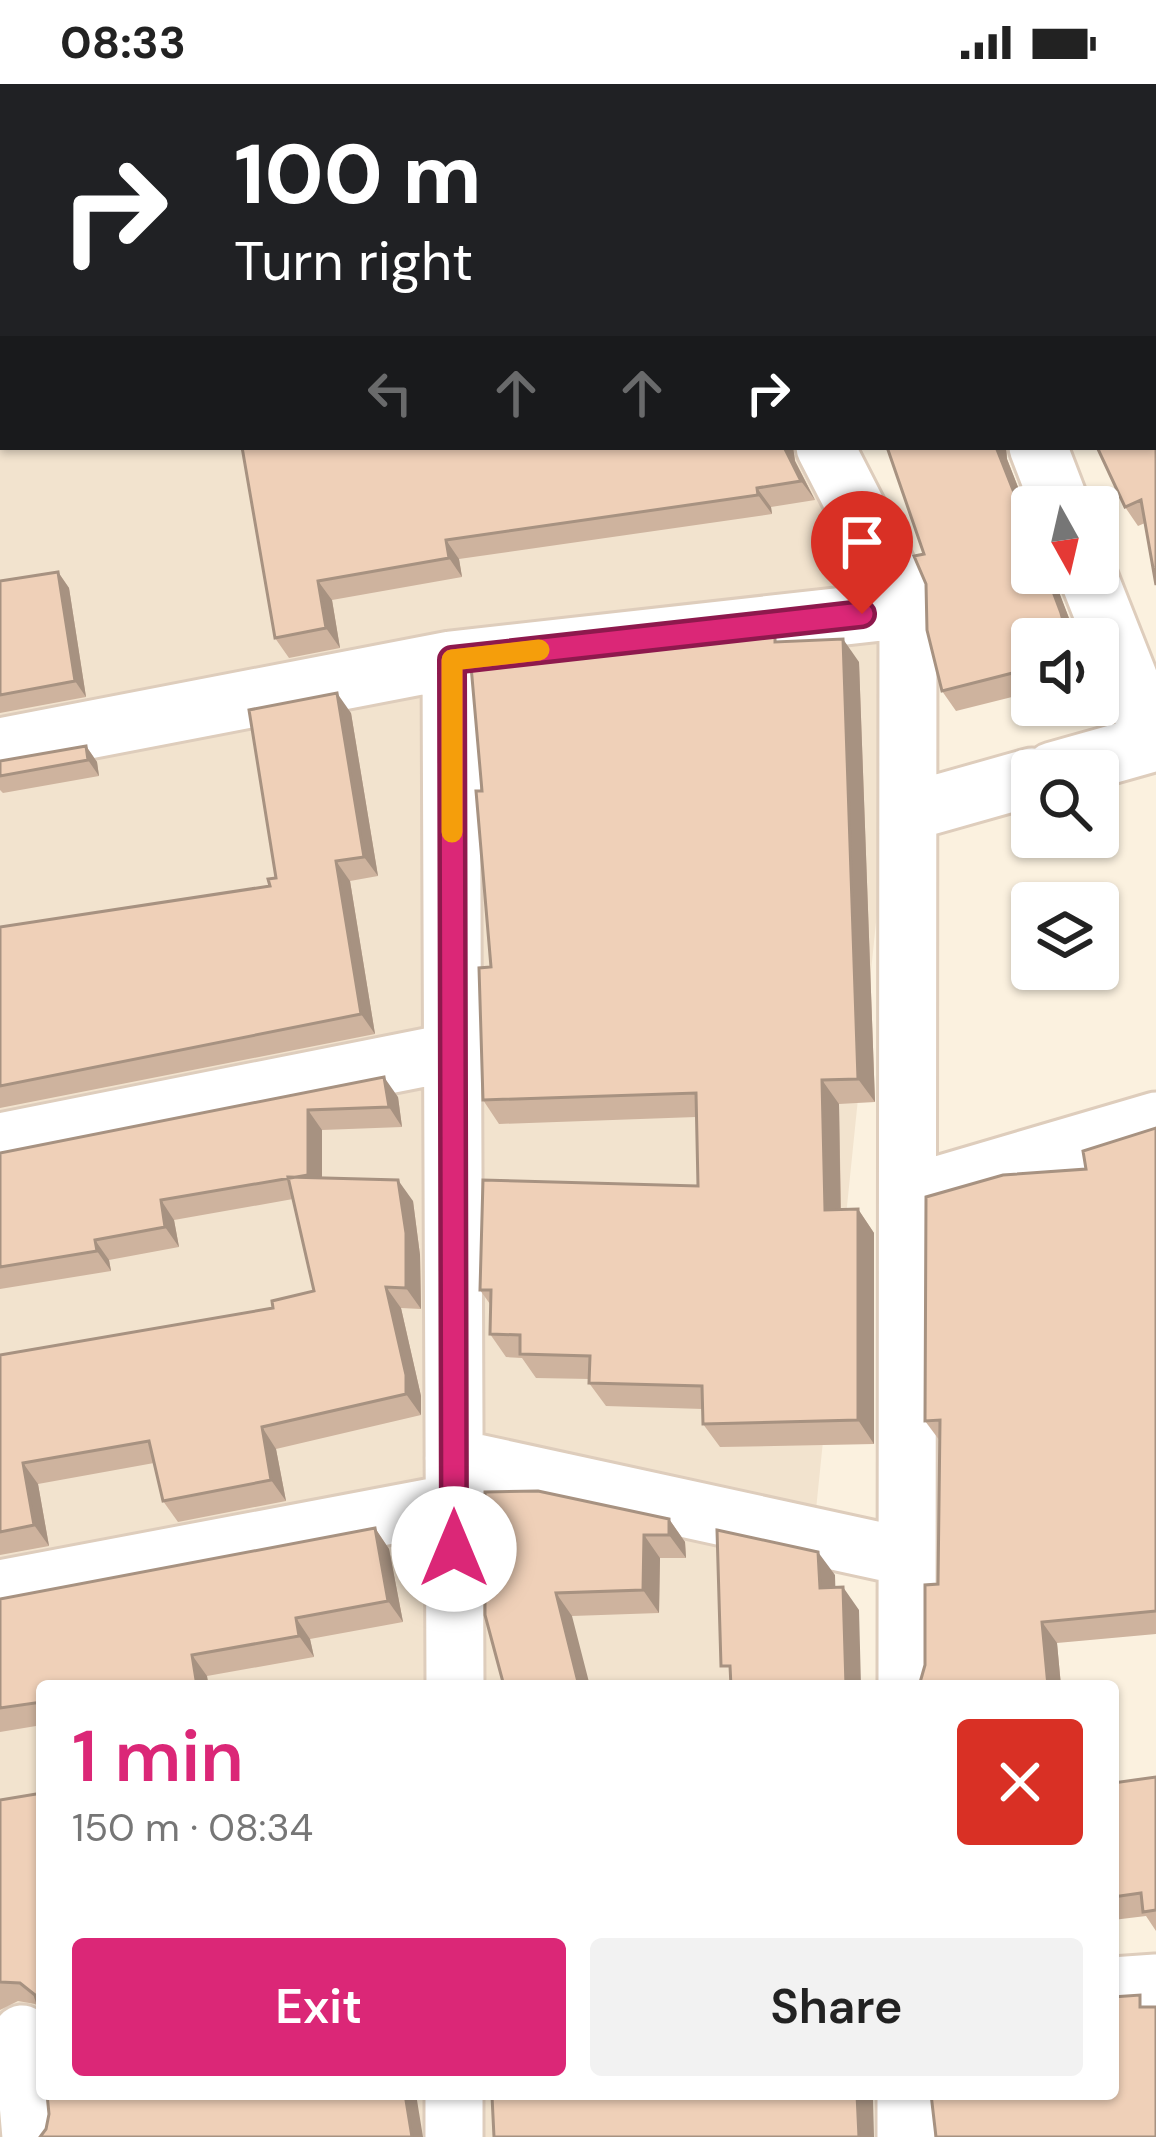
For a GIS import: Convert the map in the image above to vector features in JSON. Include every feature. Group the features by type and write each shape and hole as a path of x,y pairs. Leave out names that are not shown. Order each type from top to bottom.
{"street":[{"path":"827,450 908,609 907,1680"},
{"path":"1039,450 1053,486"},
{"path":"1095,594 1155,742 1119,752"},
{"path":"0,747 452,660 908,609"},
{"path":"452,660 455,1680"},
{"path":"908,812 1011,783"},
{"path":"0,1142 453,1052"},
{"path":"908,1194 1156,1121"},
{"path":"0,1589 454,1480 907,1557"},
{"path":"1119,1986 1156,1983"},
{"path":"21,2034 31,2137"},
{"path":"454,2100 454,2137"},
{"path":"906,2137 907,2100"}],"shaded area":[{"path":"0,450 828,450 908,609 799,1680 36,1680 36,2100 756,2100 752,2137 0,2137"}],"building":[{"path":"243,450 786,450 801,481 757,488 758,495 446,540 449,558 318,581 326,628 275,638"},
{"path":"888,450 997,450 1011,486 1011,594 1054,594 1062,618 1011,618 1011,673 942,691 927,630 926,584 914,556 924,554"},
{"path":"1098,450 1156,450 1156,585 1141,500 1125,507"},
{"path":"58,572 75,681 0,695 0,581"},
{"path":"775,632 775,642 843,639 858,1079 822,1080 825,1210 858,1209 858,1420 703,1424 702,1386 589,1383 590,1356 520,1354 520,1335 490,1334 491,1290 480,1290 483,1180 698,1186 696,1093 483,1100 479,968 491,967 471,666"},
{"path":"337,693 364,857 336,861 361,1014 0,1086 0,927 270,886 268,879 276,878 249,710"},
{"path":"86,746 88,760 0,776 0,761"},
{"path":"384,1077 389,1107 308,1110 308,1175 161,1200 165,1227 95,1240 97,1251 0,1267 0,1153"},
{"path":"1156,1128 1156,1611 1042,1622 1047,1680 921,1680 925,1665 925,1585 938,1584 940,1420 925,1421 926,1197 1003,1175 1086,1169 1083,1151"},
{"path":"288,1177 398,1180 406,1233 406,1288 386,1287 406,1394 262,1427 271,1480 163,1501 149,1441 23,1463 34,1525 0,1532 0,1355 273,1308 272,1301 314,1291"},
{"path":"538,1491 669,1519 669,1535 644,1535 643,1590 556,1593 578,1680 502,1680 485,1615 485,1492"},
{"path":"375,1528 388,1601 296,1618 299,1636 192,1655 196,1680 36,1680 36,1703 0,1708 0,1599"},
{"path":"717,1530 818,1552 820,1588 843,1587 846,1680 731,1680 730,1666 721,1666"},
{"path":"1156,1777 1156,1910 1143,1912 1141,1893 1119,1896 1119,1782"},
{"path":"36,1794 36,1998 20,1983 0,1982 0,1800"},
{"path":"1140,1995 1140,2007 1156,2007 1156,2137 936,2137 932,2100 1119,2100 1119,1997"},
{"path":"48,2100 406,2100 412,2137 40,2137 49,2114"},
{"path":"492,2100 857,2100 859,2137 494,2137"}],"slow traffic":[{"path":"452,832 452,660 539,650"}],"route":[{"path":"454,1549 452,660 862,614"}]}
